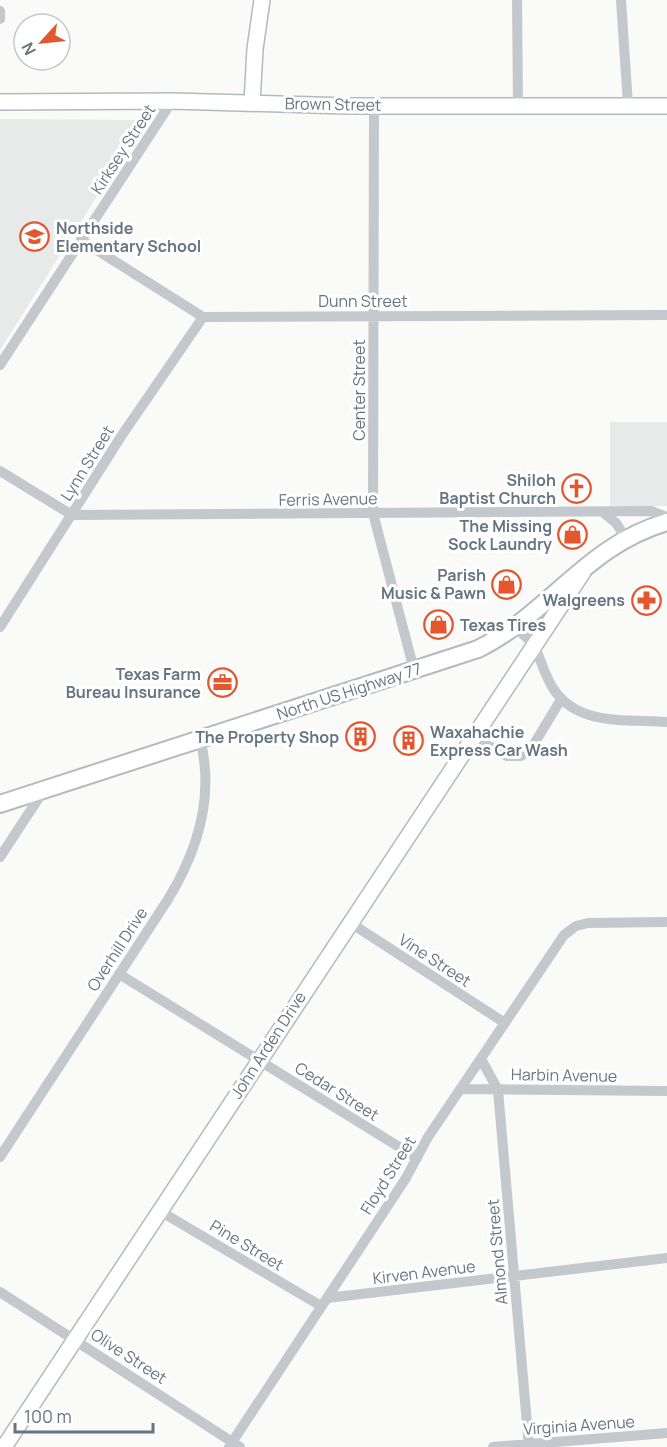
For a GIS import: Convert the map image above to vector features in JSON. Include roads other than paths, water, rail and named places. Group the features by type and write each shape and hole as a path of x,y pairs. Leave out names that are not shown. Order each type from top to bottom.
{"main road":[{"name":"North US Highway 77","path":"0,804 478,649 515,628 590,561 625,537 667,519"}],"street":[{"path":"252,103 255,48 262,0"},
{"path":"517,0 518,105"},
{"path":"621,0 628,105"},
{"name":"Brown Street","path":"0,102 172,101 374,105 667,106"},
{"name":"Kirksey Street","path":"0,365 172,101"},
{"name":"Center Street","path":"374,105 373,513 414,670"},
{"path":"81,240 202,317"},
{"name":"Dunn Street","path":"202,317 465,318 667,315"},
{"name":"Lynn Street","path":"0,627 127,428 202,317"},
{"path":"0,471 72,515"},
{"name":"Ferris Avenue","path":"72,515 651,511 667,519"},
{"path":"604,513 616,523 625,537"},
{"name":"John Arden Drive","path":"4,1447 158,1210 590,561"},
{"path":"515,628 536,645 545,673 560,700 586,716 667,722"},
{"path":"472,737 507,756 521,756 531,749 560,700"},
{"name":"Overhill Drive","path":"0,1157 181,878 196,843 205,807 207,785 200,739"},
{"path":"0,857 44,789"},
{"name":"Vine Street","path":"349,922 505,1023"},
{"name":"Floyd Street","path":"234,1445 461,1089 564,935 579,925 667,922"},
{"name":"Cedar Street","path":"119,974 417,1158"},
{"name":"Almond Street","path":"481,1059 498,1090 529,1445"},
{"name":"Harbin Avenue","path":"461,1089 667,1091"},
{"name":"Pine Street","path":"158,1210 324,1302"},
{"name":"Kirven Avenue","path":"324,1302 667,1258"},
{"name":"Olive Street","path":"0,1292 74,1338 234,1445"},
{"name":"Virginia Avenue","path":"493,1447 667,1433"}],"place":[{"name":"Northside Elementary School","path":"35,237"},
{"name":"Shiloh Baptist Church","path":"577,489"},
{"name":"The Missing Sock Laundry","path":"573,535"},
{"name":"Parish Music & Pawn","path":"507,584"},
{"name":"Walgreens","path":"646,600"},
{"name":"Texas Tires","path":"439,625"},
{"name":"Texas Farm Bureau Insurance","path":"222,683"},
{"name":"The Property Shop","path":"360,737"},
{"name":"Waxahachie Express Car Wash","path":"409,741"}]}
